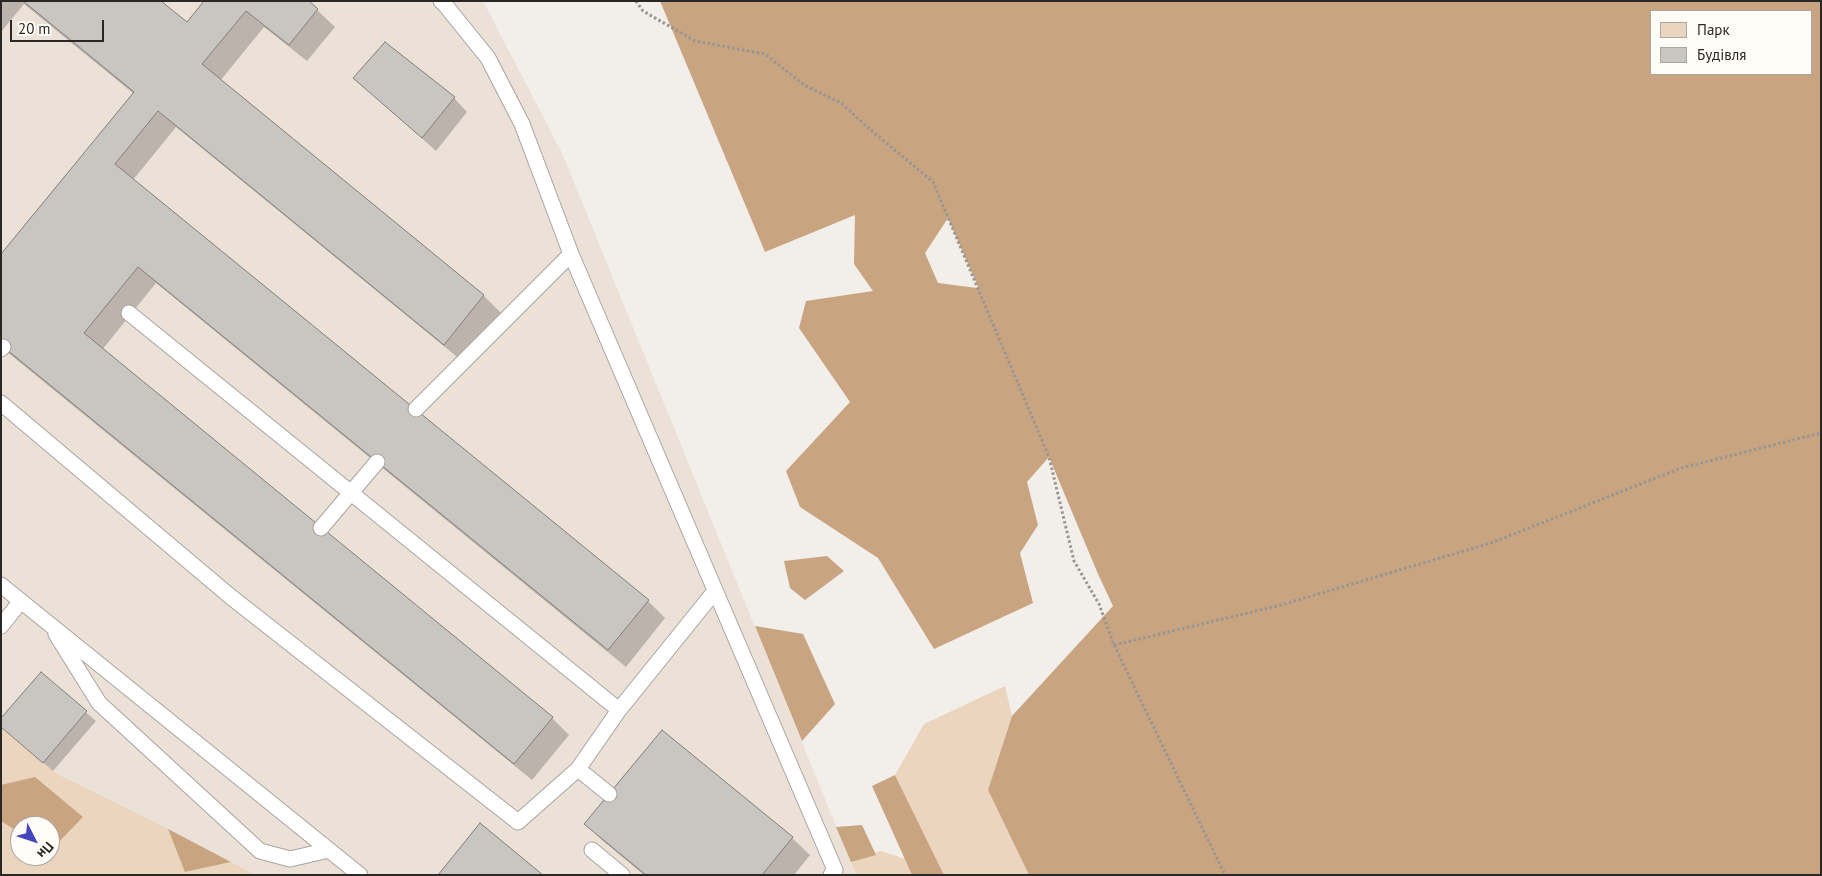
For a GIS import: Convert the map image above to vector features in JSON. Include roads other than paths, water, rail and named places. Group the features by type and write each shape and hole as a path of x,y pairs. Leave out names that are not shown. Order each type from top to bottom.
{"lane":[{"path":"440,1 488,58 522,124 570,254 834,873"},
{"path":"416,409 570,254"},
{"path":"128,313 619,710"},
{"path":"1,404 231,597 518,822 578,769 619,710 714,590"},
{"path":"321,528 377,462"},
{"path":"1,585 360,875"},
{"path":"1,626 22,601"},
{"path":"50,624 99,703 260,851 290,859 329,850"},
{"path":"578,769 609,794"},
{"path":"592,850 622,875"}]}
